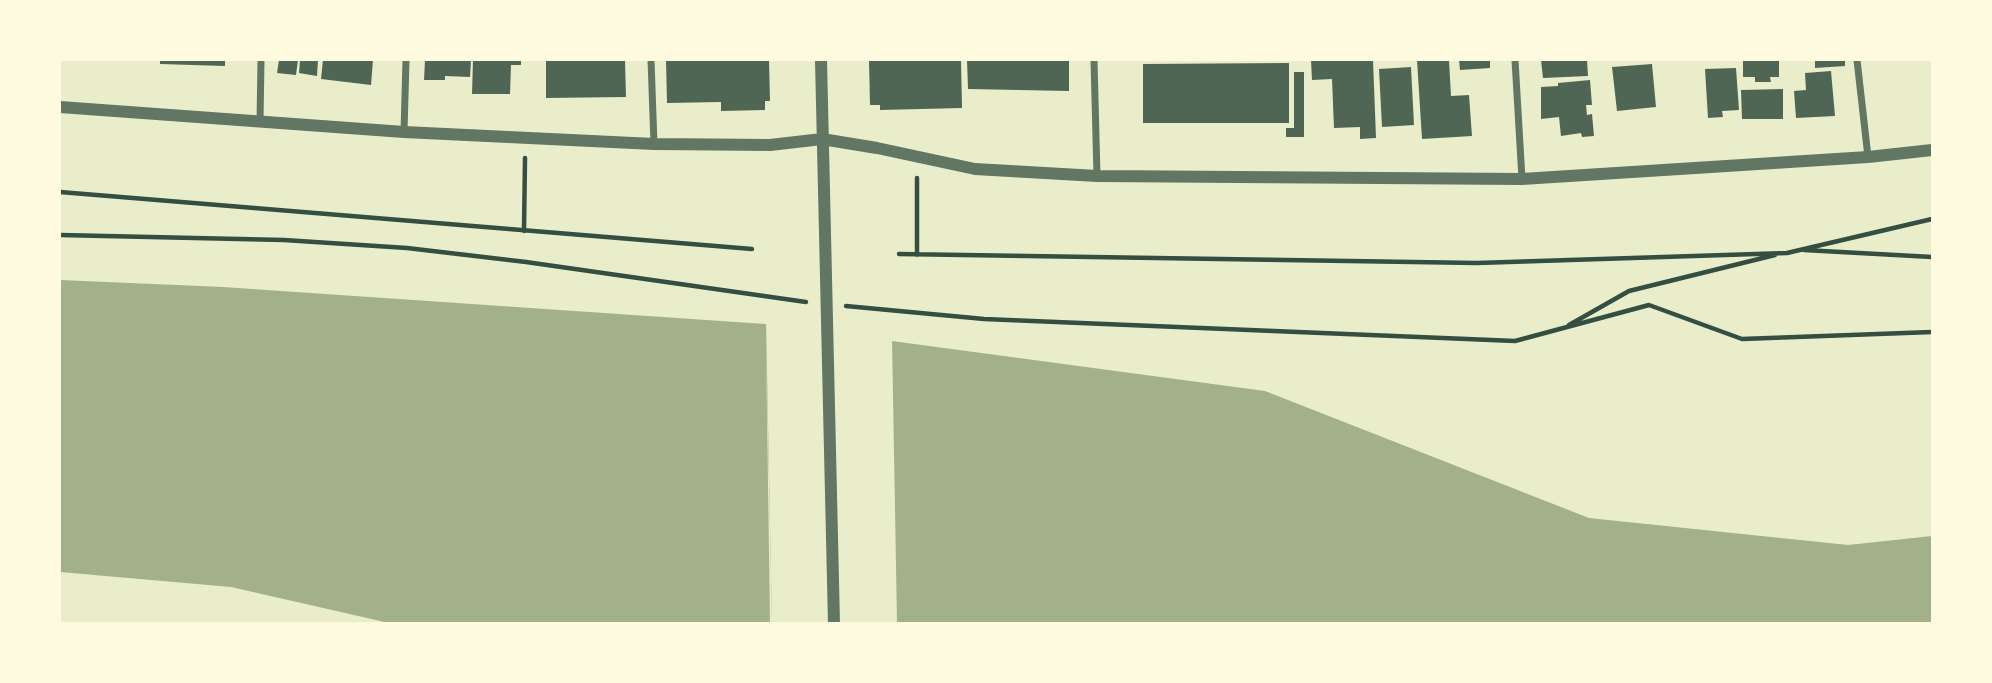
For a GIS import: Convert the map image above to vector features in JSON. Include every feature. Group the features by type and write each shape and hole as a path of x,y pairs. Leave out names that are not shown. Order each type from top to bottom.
{"street":[{"path":"260,122 261,60"},
{"path":"404,132 406,60"},
{"path":"652,60 654,144"},
{"path":"821,60 834,624"},
{"path":"1094,60 1097,176"},
{"path":"1515,60 1522,179"},
{"path":"1857,60 1868,157"},
{"path":"60,107 404,132 654,144 770,145 822,139 975,169 1097,176 1522,179 1868,157 1933,150"}],"path":[{"path":"524,231 525,138"},
{"path":"917,172 917,254"},
{"path":"60,192 752,249"},
{"path":"1562,329 1629,291 1933,219"},
{"path":"60,235 284,240 407,248 810,302"},
{"path":"1797,250 1933,257"},
{"path":"899,254 1477,263 1787,253"},
{"path":"837,305 984,319 1515,341 1649,305 1742,339 1933,332"}],"shaded area":[{"path":"60,280 223,287 765,324 1265,391 1589,518 1848,545 1932,536 1932,623 772,623 766,341 770,623 389,623 231,587 60,572"}],"pier":[{"path":"766,321 892,338 897,623 772,623"}],"building":[{"path":"160,60 225,60 225,66 160,64"},
{"path":"279,60 298,60 296,75 277,73"},
{"path":"300,60 318,60 317,76 299,73"},
{"path":"323,60 373,60 371,85 321,79"},
{"path":"425,60 471,60 470,77 445,76 445,80 424,80"},
{"path":"473,60 521,60 521,65 511,65 510,94 472,94"},
{"path":"546,60 625,60 626,97 546,98"},
{"path":"666,60 769,60 770,101 765,101 765,110 721,111 721,102 667,103"},
{"path":"869,60 961,60 962,108 880,110 880,105 870,105"},
{"path":"967,60 1069,60 1069,91 968,89"},
{"path":"1311,60 1373,60 1376,138 1360,139 1360,127 1334,128 1332,79 1312,80"},
{"path":"1417,60 1449,60 1451,96 1469,95 1472,136 1422,139"},
{"path":"1459,60 1490,60 1490,68 1460,70"},
{"path":"1541,60 1587,60 1588,76 1543,78"},
{"path":"1743,60 1779,60 1779,77 1770,77 1771,82 1755,82 1755,77 1743,77"},
{"path":"1815,60 1845,60 1845,66 1815,68"},
{"path":"1289,63 1289,123 1143,123 1143,64"},
{"path":"1652,64 1656,107 1617,111 1612,67"},
{"path":"1411,67 1414,125 1382,127 1379,69"},
{"path":"1736,68 1739,110 1722,111 1723,117 1708,118 1705,69"},
{"path":"1831,71 1835,116 1796,118 1794,91 1806,90 1805,73"},
{"path":"1294,72 1304,72 1304,137 1286,137 1286,128 1294,128"},
{"path":"1590,80 1592,105 1586,105 1587,115 1592,114 1594,136 1582,137 1581,133 1561,136 1559,117 1541,119 1541,87"},
{"path":"1783,89 1783,119 1742,119 1741,90"}]}
